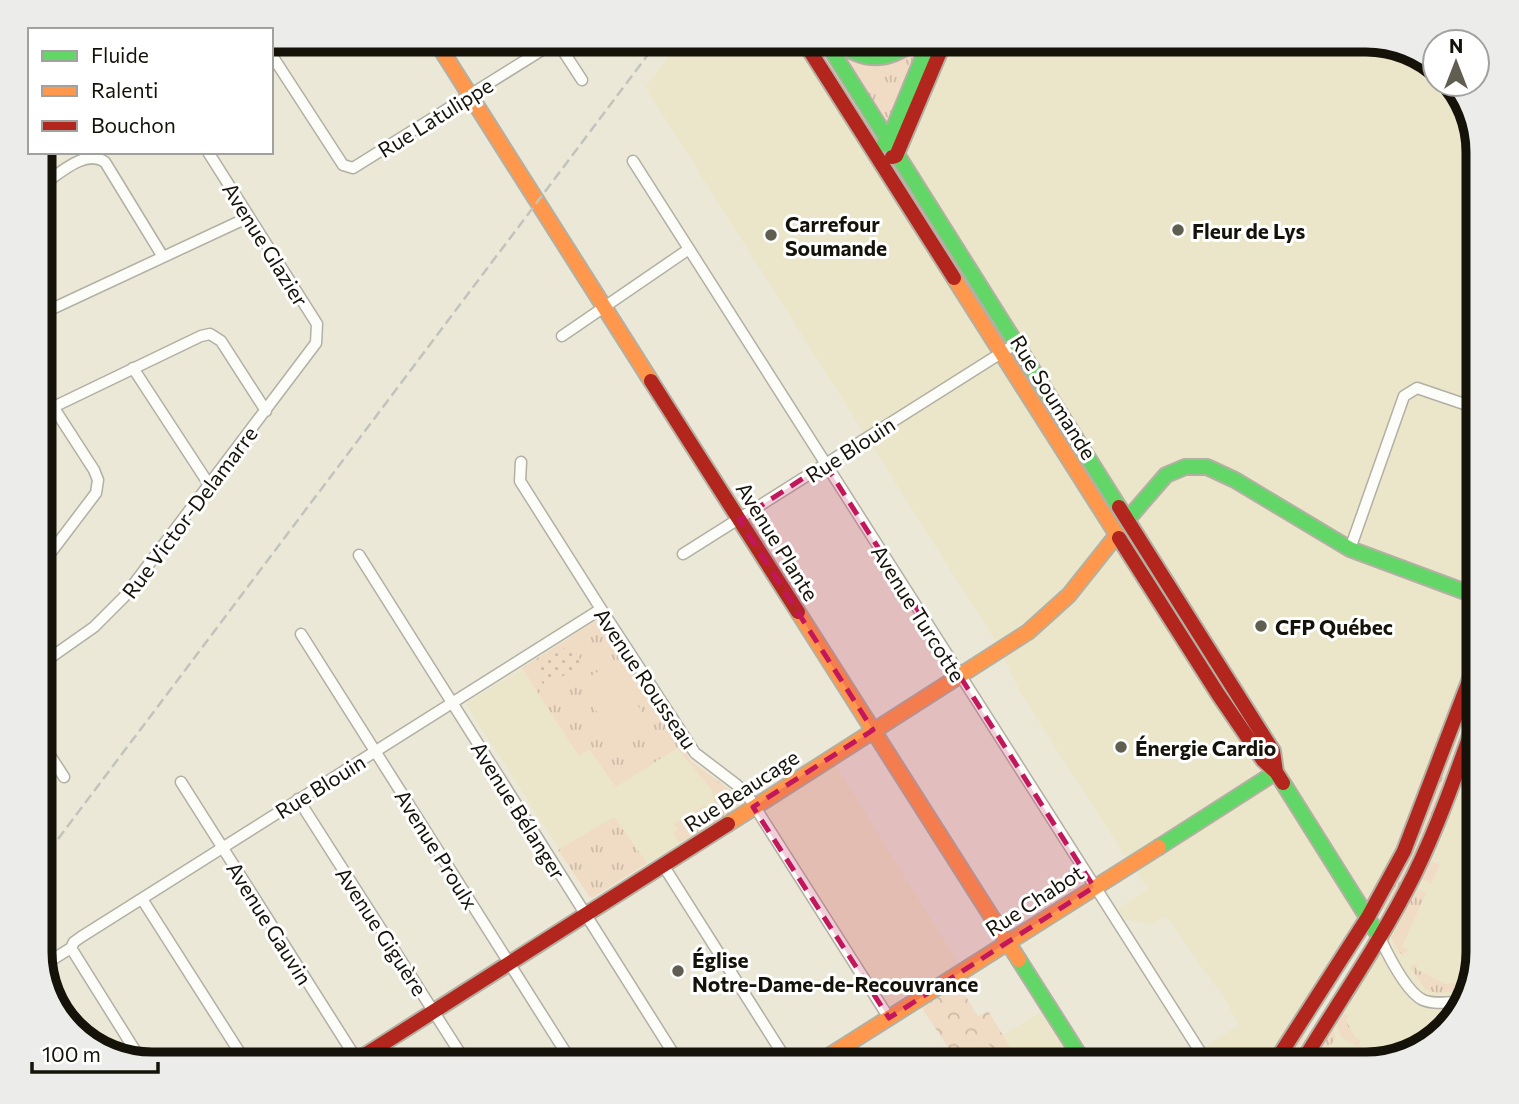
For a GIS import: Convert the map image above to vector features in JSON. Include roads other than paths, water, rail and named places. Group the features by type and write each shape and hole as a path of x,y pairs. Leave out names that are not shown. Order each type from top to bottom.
{"street":[{"name":"Avenue Plante","path":"443,52 1077,1052"},
{"name":"Rue Latulippe","path":"273,57 347,168 359,165 538,52"},
{"path":"564,52 582,80"},
{"name":"Rue Soumande","path":"811,52 1116,536 1225,705 1263,761 1276,772 1379,936"},
{"name":"Rue Soumande","path":"832,52 1273,751 1276,772"},
{"path":"850,52 874,58 901,52"},
{"path":"877,156 888,142 925,52"},
{"path":"877,156 896,156 940,52"},
{"name":"Avenue Glazier","path":"209,154 317,324 317,338"},
{"path":"53,178 85,158 105,162 163,257"},
{"name":"Avenue Turcotte","path":"633,161 1200,1052"},
{"path":"53,308 249,216"},
{"path":"562,336 689,249"},
{"path":"53,407 210,334 221,341 266,411"},
{"name":"Rue Victor-Delamarre","path":"53,656 94,627 115,608 210,486 317,338"},
{"name":"Rue Blouin","path":"683,554 1017,343"},
{"path":"133,368 210,486"},
{"path":"1350,549 1405,396 1417,388 1466,405"},
{"path":"53,408 94,470 98,486 96,493 53,549"},
{"name":"Avenue Rousseau","path":"521,462 520,481 695,753 737,785 889,1018"},
{"path":"1127,520 1166,475 1185,467 1207,467 1235,480 1350,549 1466,592"},
{"name":"Rue Beaucage","path":"372,1052 1028,632 1053,611 1127,520"},
{"name":"Avenue Bélanger","path":"359,555 672,1052"},
{"name":"Rue Blouin","path":"53,959 71,948 81,937 222,847 601,610"},
{"name":"Avenue Proulx","path":"301,634 565,1052"},
{"path":"1282,1052 1368,917 1404,851 1466,689"},
{"path":"1308,1052 1402,898 1422,859 1466,744"},
{"path":"53,760 64,777"},
{"name":"Rue Chabot","path":"835,1052 1276,772"},
{"name":"Avenue Gauvin","path":"181,782 349,1052"},
{"name":"Avenue Giguère","path":"298,799 459,1052"},
{"path":"663,865 781,1052"},
{"path":"142,900 239,1052"},
{"path":"1379,936 1414,994 1431,1002 1453,1001"},
{"path":"71,948 135,1050"}],"railway":[{"path":"53,846 650,52"}],"place":[{"name":"Fleur de Lys","path":"1178,230"},
{"name":"Carrefour Soumande","path":"771,235"},
{"name":"CFP Québec","path":"1261,626"},
{"name":"Énergie Cardio","path":"1121,747"},
{"name":"Église Notre-Dame-de-Recouvrance","path":"678,971"}]}
